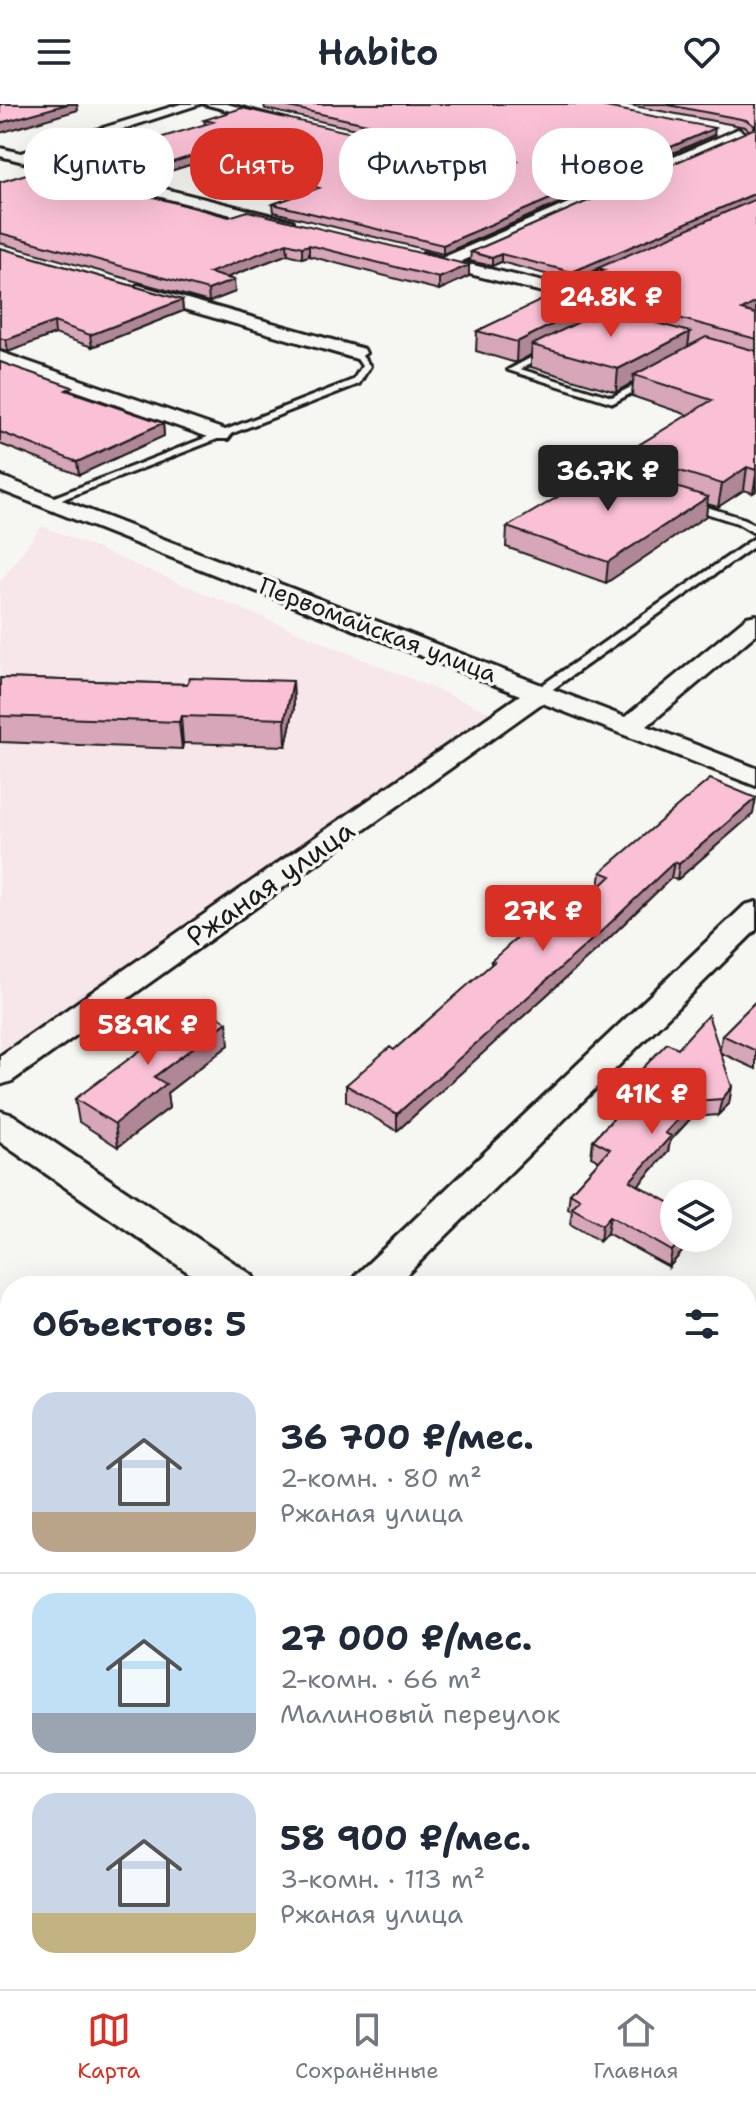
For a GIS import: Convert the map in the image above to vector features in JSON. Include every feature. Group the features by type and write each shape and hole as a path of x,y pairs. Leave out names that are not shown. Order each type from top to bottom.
{"street":[{"path":"0,164 194,104"},
{"path":"210,104 299,124"},
{"path":"708,127 756,136"},
{"path":"444,263 738,133"},
{"path":"0,152 308,229"},
{"path":"413,255 567,293 625,267"},
{"path":"117,284 357,353"},
{"path":"0,358 221,435"},
{"name":"Первомайская улица","path":"0,482 756,778"},
{"path":"628,728 756,622"},
{"name":"Ржаная улица","path":"0,1073 539,693"},
{"path":"380,1276 756,912"},
{"path":"0,1124 223,1276"}],"lane":[{"path":"563,344 512,370 613,400 665,372"},
{"path":"49,501 356,382 366,366 357,353"},
{"path":"682,502 741,521 756,531"},
{"path":"539,693 756,540"}],"shaded area":[{"path":"42,526 497,715 0,1060 0,582"}],"building":[{"path":"0,104 68,104 0,123"},
{"path":"275,104 590,104 715,128 673,146 673,128 532,128 532,200 548,200 443,245 273,204 284,200 323,200 323,128 193,128 213,122 204,120 242,108 339,130 339,200 516,200 516,128 385,128"},
{"path":"663,104 756,104 756,193 572,272 501,254 492,258 471,252 590,200 673,200 673,164 753,129 755,126 746,120"},
{"path":"190,129 190,157 174,162 174,134"},
{"path":"24,175 24,200 164,200 229,217 248,211 469,265 439,278 309,245 302,247 287,243 209,273 234,280 208,290 0,233 0,182"},
{"path":"756,199 756,302 742,310 756,314 756,339 605,298 517,342 477,331 605,270 598,268"},
{"path":"0,248 182,300 90,335 54,322 6,340 0,338"},
{"path":"605,309 690,332 618,369 532,345"},
{"path":"706,337 756,351 756,470 747,467 722,484 624,454 712,400 634,375"},
{"path":"0,362 72,387 66,390 163,423 77,462 0,432"},
{"path":"610,466 708,497 608,562 507,527"},
{"path":"0,678 187,684 190,678 293,681 285,719 181,716 179,722 0,716"},
{"path":"710,779 756,798 679,864 674,862 397,1114 346,1085 390,1047 394,1050 525,931 544,940 611,876 601,872"},
{"path":"756,1001 756,1051 722,1035"},
{"path":"200,1006 227,1022 154,1077 166,1084 115,1124 75,1099"},
{"path":"708,1015 732,1087 722,1099 695,1101 665,1133 671,1136 630,1181 660,1197 660,1244 610,1216 602,1225 572,1208 580,1199 570,1193 610,1149 593,1140 654,1076 641,1070 667,1043 678,1048"}]}
